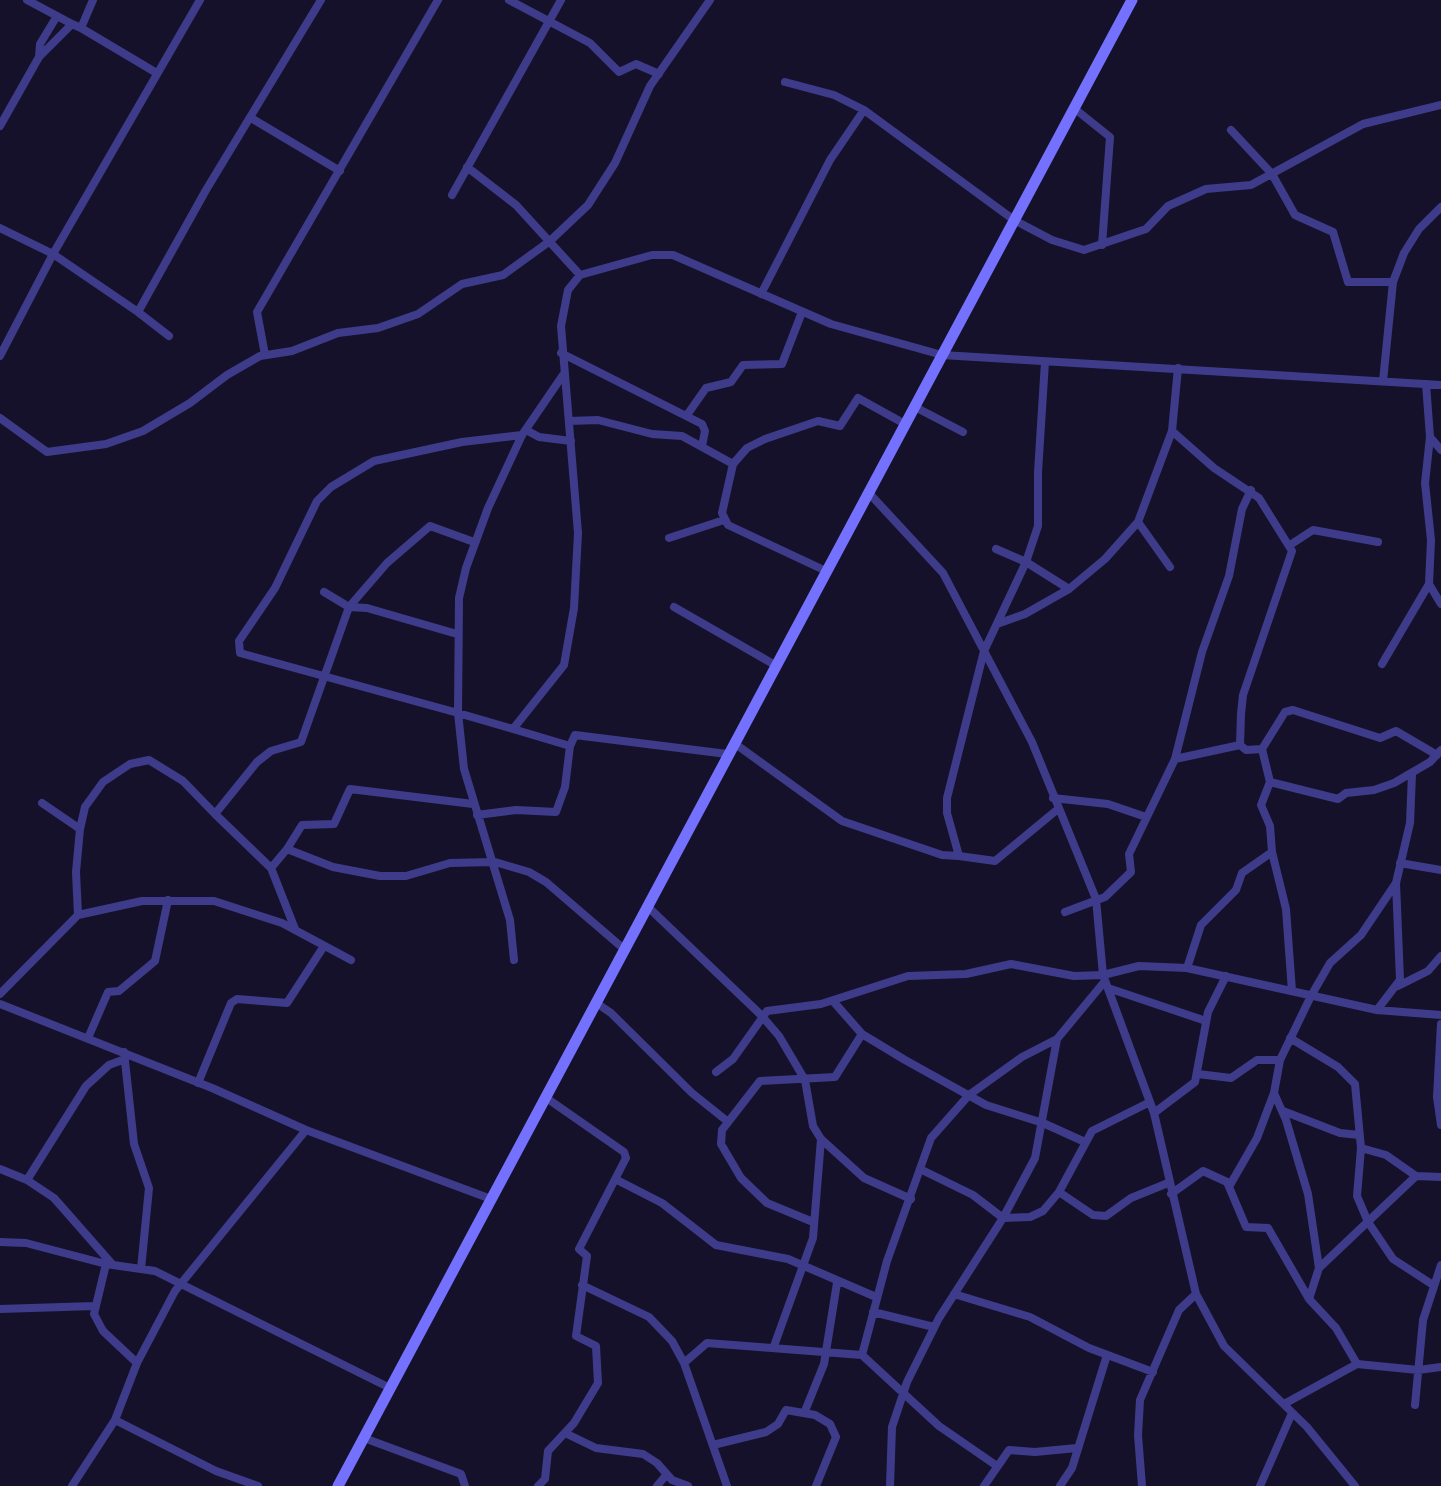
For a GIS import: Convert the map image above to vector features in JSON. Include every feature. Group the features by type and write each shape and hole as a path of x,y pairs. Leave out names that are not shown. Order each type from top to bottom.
{"main road":[{"path":"338,1486 1132,0"}],"street":[{"path":"27,0 43,4 57,16 155,72"},
{"path":"0,126 39,57 76,26 93,0"},
{"path":"0,356 155,72 200,0"},
{"path":"138,312 321,0"},
{"path":"265,355 257,312 438,0"},
{"path":"509,0 590,43 615,70 623,73 636,64 659,74"},
{"path":"452,195 561,0"},
{"path":"0,418 47,452 98,446 143,431 190,403 227,375 265,355 292,351 338,333 378,328 418,314 462,284 503,275 550,241 588,205 601,187 659,74 705,2"},
{"path":"39,57 40,44 57,16"},
{"path":"785,82 834,95 864,110 1014,220 1084,250 1146,229 1168,206 1206,189 1242,187 1272,174 1363,124 1441,105"},
{"path":"1075,109 1110,137 1102,245"},
{"path":"761,294 830,160 864,110"},
{"path":"251,118 340,171"},
{"path":"1231,130 1272,174 1295,215 1333,232 1348,282 1393,282"},
{"path":"467,167 516,205 580,275"},
{"path":"1383,381 1393,282 1404,253 1419,229 1441,207"},
{"path":"0,228 53,254 169,336"},
{"path":"513,729 561,671 567,653 578,533 561,353 564,304 568,290 580,275 652,255 673,255 852,331 942,355 1441,385"},
{"path":"687,415 703,391 731,382 743,365 782,364 802,312"},
{"path":"561,353 687,415 704,427 702,446"},
{"path":"959,856 947,813 947,798 984,651 1026,562 1038,526 1045,362"},
{"path":"997,624 1025,614 1069,589 1105,559 1138,522 1172,431 1178,368"},
{"path":"514,960 510,920 495,862 473,804 464,769 458,713 459,598 474,542 524,433 563,375"},
{"path":"1382,664 1429,584 1431,540 1425,483 1430,437 1426,384"},
{"path":"826,571 733,529 724,520 722,513 733,464 747,448 765,439 818,421 840,426 858,398 905,424"},
{"path":"915,407 963,432"},
{"path":"569,421 598,420 652,434 682,436 733,464"},
{"path":"1172,431 1214,468 1251,490 1290,545 1288,572 1243,695 1240,745"},
{"path":"570,746 324,675 246,657 238,647 275,588 317,501 331,487 374,461 462,442 524,433 571,441"},
{"path":"1430,437 1441,450"},
{"path":"1065,912 1105,897 1127,878 1131,868 1129,854 1175,759 1202,652 1229,576 1242,509 1251,490"},
{"path":"868,492 943,573 1027,730 1096,899 1106,981 1154,1113 1196,1294 1224,1346 1284,1404 1355,1486"},
{"path":"669,538 724,520"},
{"path":"1138,522 1170,567"},
{"path":"215,814 257,762 271,751 301,742 349,607 387,563 427,526 474,542"},
{"path":"1290,545 1313,530 1378,542"},
{"path":"996,549 1026,562 1069,589"},
{"path":"1429,584 1441,604"},
{"path":"324,592 349,607 367,608 457,634"},
{"path":"674,607 775,665"},
{"path":"1270,782 1338,799 1346,793 1374,790 1412,774 1439,753 1396,731 1380,738 1289,710 1262,749 1270,782 1261,809 1270,826 1272,852 1286,909 1292,991"},
{"path":"477,815 516,810 556,812 565,787 570,746 575,735 727,754"},
{"path":"734,743 842,821 942,855 995,861 1058,809"},
{"path":"1175,759 1240,745"},
{"path":"1240,745 1246,750 1262,749"},
{"path":"78,915 76,872 85,807 103,782 130,764 149,760 183,781 271,868 295,929"},
{"path":"1398,986 1396,883 1410,823 1412,774"},
{"path":"271,868 302,825 334,824 350,789 473,804"},
{"path":"1053,798 1108,804 1146,817"},
{"path":"42,803 80,829"},
{"path":"287,849 333,867 380,876 406,876 450,863 495,862 529,872 546,882 624,949"},
{"path":"1187,968 1201,925 1236,890 1242,873 1272,852"},
{"path":"1400,863 1441,870"},
{"path":"1230,1185 1257,1138 1274,1093 1280,1060 1311,996 1330,963 1361,935 1396,883"},
{"path":"88,1038 108,992 119,991 155,961 168,900"},
{"path":"0,994 78,915 127,903 214,901 295,929 351,960"},
{"path":"647,906 761,1015 805,1080 813,1126 821,1139 864,1178 911,1199"},
{"path":"198,1083 234,1000 287,1003 324,946"},
{"path":"1377,1010 1398,986 1428,971 1441,956"},
{"path":"716,1072 733,1059 761,1015 833,1001 908,976 966,974 1011,964 1106,981 1206,1021"},
{"path":"862,1355 876,1297 922,1170 926,1149 937,1129 969,1095 1022,1057 1057,1039 1106,981 1139,966 1187,968 1377,1010 1441,1015"},
{"path":"1154,1113 1177,1098 1198,1074 1206,1021 1226,976"},
{"path":"833,1001 862,1034 969,1095 1000,1111 1043,1123 1085,1142"},
{"path":"595,1002 611,1013 692,1093 727,1121"},
{"path":"0,1004 306,1130 491,1199"},
{"path":"1441,1024 1437,1097 1441,1125"},
{"path":"813,1222 767,1203 741,1178 721,1144 722,1130 760,1081 835,1077 862,1034"},
{"path":"1290,1038 1349,1075 1358,1096 1361,1148 1357,1196 1368,1222 1393,1259 1433,1285"},
{"path":"890,1486 892,1427 907,1382 934,1327 1003,1218 1035,1158 1057,1039"},
{"path":"27,1180 86,1086 124,1056"},
{"path":"124,1056 134,1144 149,1188 141,1269"},
{"path":"1198,1074 1231,1078 1257,1060 1280,1060"},
{"path":"1274,1093 1283,1111 1308,1194 1319,1268 1309,1299"},
{"path":"538,1486 545,1479 548,1451 565,1433 598,1383 596,1346 576,1336 587,1256 579,1249 626,1158 624,1152 545,1097"},
{"path":"922,1170 973,1195 1003,1218 1030,1217 1043,1211 1059,1192 1085,1142 1097,1126 1150,1102"},
{"path":"1283,1111 1340,1133 1359,1135"},
{"path":"72,1486 115,1420 137,1363 163,1311 306,1130"},
{"path":"774,1346 805,1265 813,1222 821,1139"},
{"path":"1361,1148 1386,1155 1416,1176 1441,1177"},
{"path":"0,1169 27,1180 54,1198 109,1265"},
{"path":"1171,1194 1203,1171 1230,1185 1246,1227 1268,1228 1309,1299 1336,1328 1357,1364"},
{"path":"1319,1268 1416,1176"},
{"path":"617,1180 662,1203 716,1245 805,1265 837,1283 876,1297"},
{"path":"1059,1192 1093,1215 1106,1216 1131,1198 1168,1183"},
{"path":"0,1242 26,1243 109,1265 141,1269 183,1285 235,1314 390,1388"},
{"path":"109,1265 94,1306 96,1319 103,1331 137,1363"},
{"path":"1415,1405 1423,1320 1441,1265"},
{"path":"805,1411 825,1352 837,1283"},
{"path":"582,1285 649,1317 672,1341 684,1363 727,1486"},
{"path":"954,1294 1030,1317 1107,1355 1153,1372"},
{"path":"1142,1486 1138,1415 1179,1310 1196,1294"},
{"path":"0,1309 94,1306"},
{"path":"873,1312 934,1327"},
{"path":"684,1363 707,1343 750,1349 774,1346 862,1355 939,1426 997,1466"},
{"path":"1060,1486 1072,1468 1107,1355"},
{"path":"1284,1404 1357,1364 1418,1370 1441,1367"},
{"path":"713,1445 766,1432 778,1424 786,1410 805,1411 830,1424 836,1437 816,1486"},
{"path":"1260,1486 1292,1413"},
{"path":"115,1420 216,1471 258,1486"},
{"path":"565,1433 596,1448 643,1454 676,1483 688,1486"},
{"path":"364,1438 461,1474 465,1486"},
{"path":"984,1486 1009,1450 1035,1452 1077,1448"},
{"path":"657,1486 667,1474"}]}
